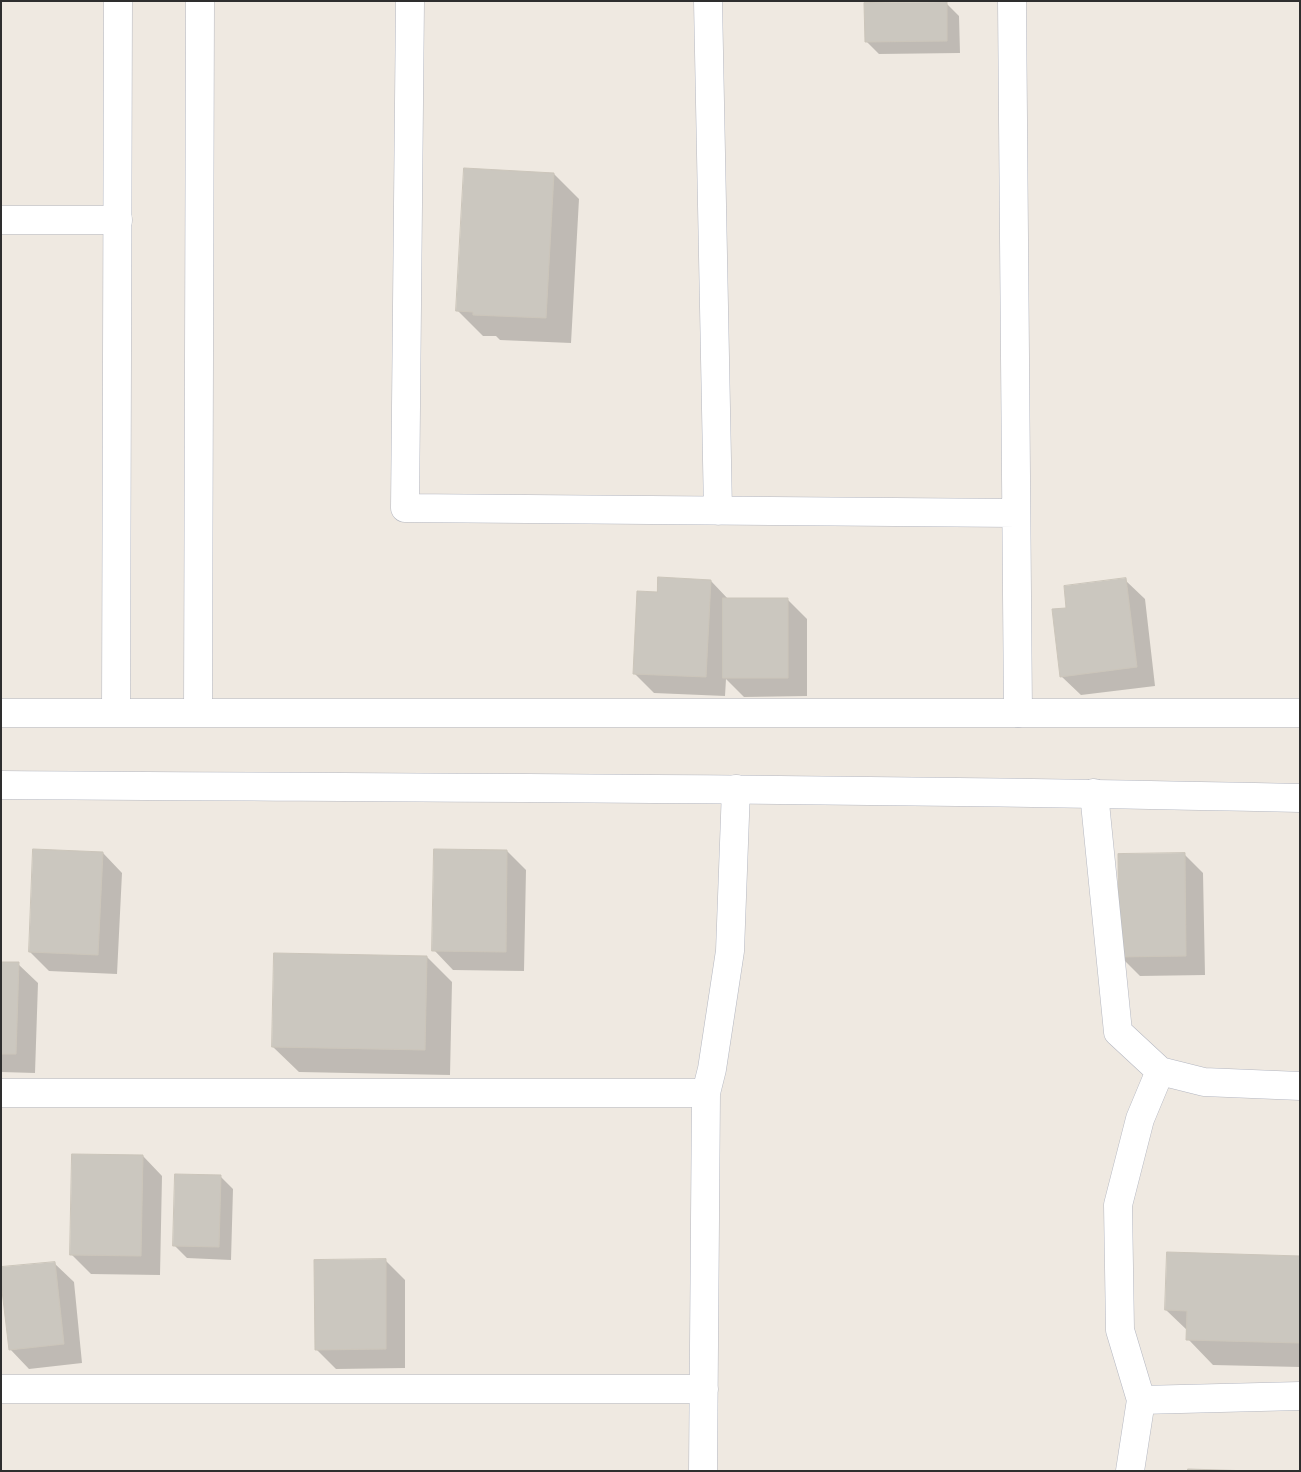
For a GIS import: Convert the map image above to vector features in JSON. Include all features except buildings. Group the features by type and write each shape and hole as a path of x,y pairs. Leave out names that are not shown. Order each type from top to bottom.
{"street":[{"path":"116,713 118,1"},
{"path":"198,713 200,1"},
{"path":"410,1 405,508 1016,513"},
{"path":"708,1 718,511"},
{"path":"1012,1 1018,713"},
{"path":"1,220 118,220"},
{"path":"1,713 1300,713"},
{"path":"1,785 736,789 1094,793 1300,798"},
{"path":"703,1471 706,1093 712,1069 730,951 736,789"},
{"path":"1094,793 1118,1032 1160,1071 1204,1082 1300,1086"},
{"path":"1130,1471 1141,1400 1120,1330 1118,1205 1140,1119 1160,1071"},
{"path":"1,1092 706,1093"},
{"path":"1,1389 704,1389"},
{"path":"1141,1400 1300,1396"}]}
